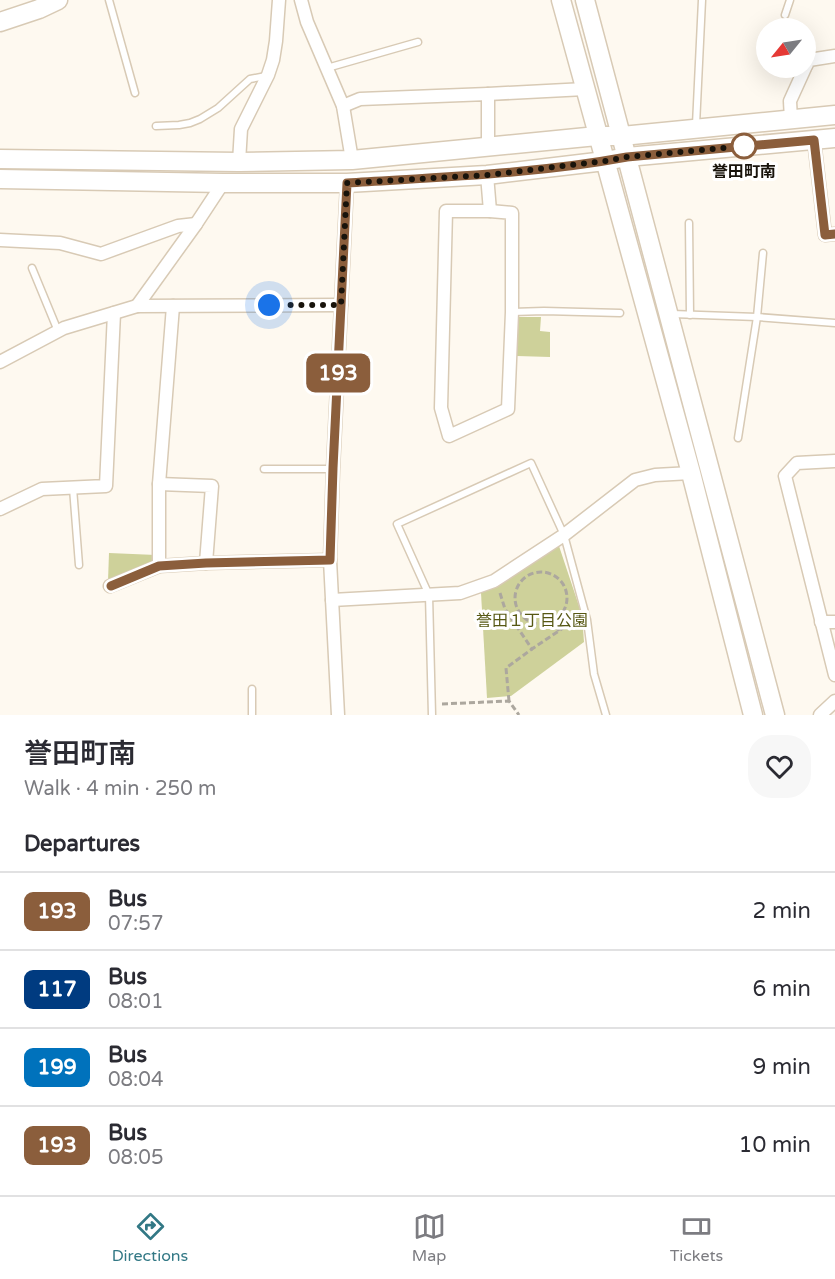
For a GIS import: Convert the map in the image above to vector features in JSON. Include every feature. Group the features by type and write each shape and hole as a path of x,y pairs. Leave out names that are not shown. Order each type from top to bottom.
{"street":[{"path":"0,22 58,0"},
{"path":"239,162 241,129 268,75 276,41 279,0"},
{"path":"301,0 307,22 343,106 352,160"},
{"path":"561,0 691,473 753,715"},
{"path":"585,0 775,715"},
{"path":"816,59 835,56"},
{"path":"791,120 790,101 800,78"},
{"path":"343,106 360,99 585,90"},
{"path":"488,94 488,147"},
{"path":"0,159 239,162 352,160 835,115"},
{"path":"0,179 347,183 488,175 627,157 835,138"},
{"path":"814,140 825,235 835,234"},
{"path":"488,175 490,211"},
{"path":"136,306 223,183"},
{"path":"338,715 330,560 347,183"},
{"path":"490,211 512,213 512,312 508,409 448,436 441,408 446,212 490,211"},
{"path":"0,240 60,243 101,254 178,226 195,224"},
{"path":"0,363 64,328 136,306 341,305"},
{"path":"159,566 159,484 173,306"},
{"path":"0,509 42,489 106,486 114,314"},
{"path":"835,461 797,463 785,476 835,675"},
{"path":"332,600 460,593 494,581 564,535 635,480 656,475 691,473"},
{"path":"159,484 212,486 206,563"},
{"path":"111,586 159,566 330,560"},
{"path":"821,622 835,622"},
{"path":"820,715 835,701"}],"lane":[{"path":"110,0 135,93"},
{"path":"696,129 702,0"},
{"path":"785,15 790,0"},
{"path":"327,68 418,42"},
{"path":"156,126 179,125 200,119 218,108 250,79 268,75"},
{"path":"689,223 690,315"},
{"path":"738,438 757,316 763,253"},
{"path":"32,268 58,331"},
{"path":"512,312 620,313"},
{"path":"669,314 757,316 835,323"},
{"path":"432,715 429,595 397,524 531,463 564,535 587,624 594,674 606,715"},
{"path":"264,469 333,468"},
{"path":"73,488 79,565"},
{"path":"252,689 252,715"}],"path":[{"path":"550,573 562,583 567,600 565,608 553,621 545,623 530,621 518,610 515,602 517,586 528,575 550,573"},
{"path":"494,581 505,609 531,649"},
{"path":"553,621 559,631"},
{"path":"519,715 509,701 506,668 566,626 587,624"},
{"path":"432,704 509,701"}],"green space":[{"path":"517,317 541,317 540,331 550,332 550,357 517,356"},
{"name":"誉田１丁目公園","path":"559,546 582,615 584,642 511,696 487,698 481,593"},
{"path":"109,553 156,555 156,563 108,581"}],"bus line":[{"name":"193","path":"111,586 159,566 330,560 347,183 488,175 627,157 814,140 825,235 835,234"}],"place":[{"name":"誉田町南","path":"744,146"}],"route":[{"path":"269,305 341,305 347,183 488,175 627,157 744,146"}]}
